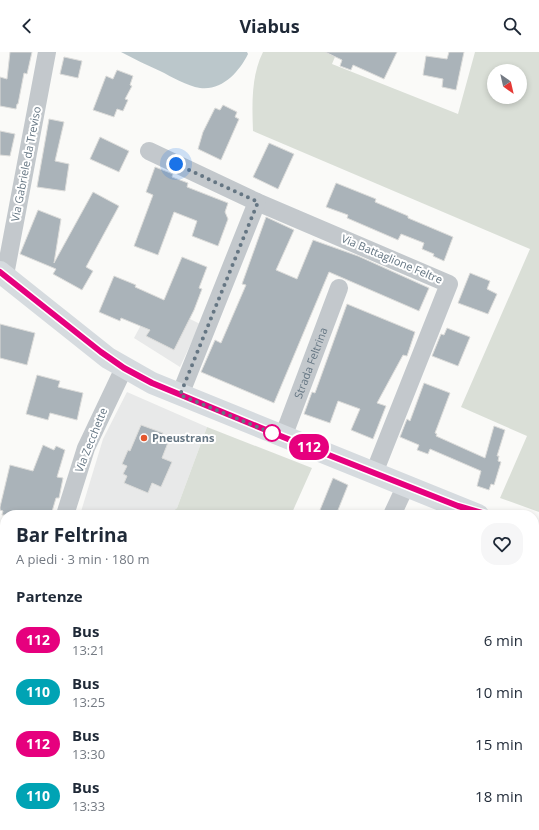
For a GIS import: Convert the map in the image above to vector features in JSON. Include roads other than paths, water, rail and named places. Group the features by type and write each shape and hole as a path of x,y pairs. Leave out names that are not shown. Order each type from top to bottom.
{"main road":[{"path":"3,273 94,347 124,368 180,395 467,510"},
{"path":"458,506 472,510"}],"street":[{"name":"Via Gabriele da Treviso","path":"3,273 47,52"},
{"name":"Via Battaglione Feltre","path":"149,151 258,202 449,284 374,473"},
{"path":"180,395 258,202"},
{"name":"Strada Feltrina","path":"283,437 339,288"},
{"name":"Via Zecchette","path":"67,510 86,448 124,368"},
{"path":"394,510 406,485"}],"place":[{"name":"Pneustrans","path":"144,438"}]}
